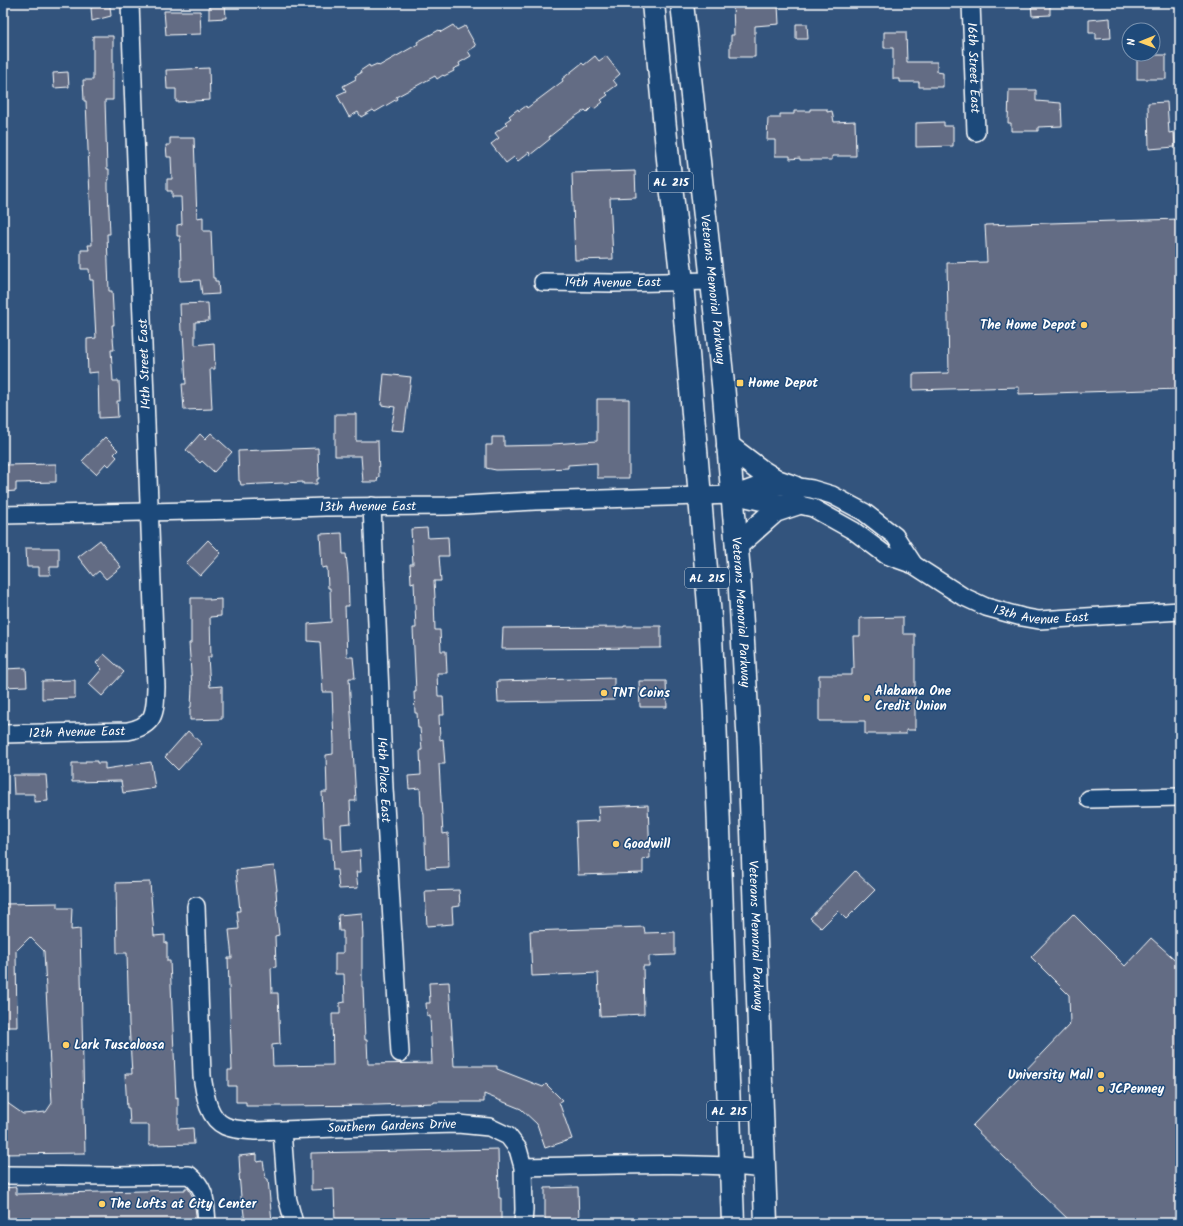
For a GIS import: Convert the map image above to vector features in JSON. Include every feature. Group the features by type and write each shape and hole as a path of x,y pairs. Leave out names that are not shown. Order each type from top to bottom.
{"main road":[{"name":"AL 215","path":"653,3 668,159 682,282 710,617 715,716 733,1223"},
{"name":"Veterans Memorial Parkway","path":"682,3 712,281 737,545 749,746 766,1223"},
{"path":"728,446 795,495 737,545"}],"street":[{"name":"14th Street East","path":"130,3 156,687 153,715 148,722"},
{"name":"16th Street East","path":"971,3 976,132"},
{"name":"14th Avenue East","path":"543,282 712,281"},
{"name":"13th Avenue East","path":"3,515 372,506 447,506 550,500 733,495 759,501 795,495 813,508 854,531 886,555 914,565 962,596 986,607 1039,620 1180,611"},
{"name":"14th Place East","path":"372,506 384,788 400,1053"},
{"name":"12th Avenue East","path":"3,734 128,731 140,728 148,722"},
{"path":"1089,799 1180,797"},
{"name":"Southern Gardens Drive","path":"196,906 202,1076 204,1092 212,1114 224,1126 255,1131 458,1124 489,1127 508,1136 518,1149 523,1167 523,1223"},
{"path":"282,1131 287,1197 294,1223"},
{"path":"523,1167 731,1165 765,1168"},
{"path":"3,1175 189,1175 198,1182 205,1196 207,1223"}],"building":[{"path":"209,3 225,3 226,18 209,19"},
{"path":"733,3 756,3 756,6 778,5 779,24 755,26 755,57 730,57 731,35 734,35"},
{"path":"1031,3 1050,3 1050,15 1032,16"},
{"path":"110,6 111,16 92,21 91,7"},
{"path":"164,11 200,11 201,34 166,35"},
{"path":"1110,18 1111,38 1096,39 1096,33 1089,33 1089,20"},
{"path":"796,24 807,24 808,39 796,39"},
{"path":"453,25 457,30 465,26 476,46 468,51 471,56 459,63 460,66 444,76 443,75 437,79 435,76 396,97 397,99 375,112 373,110 361,117 358,112 349,117 337,95 346,91 343,86 356,79 355,76 361,73 360,71 369,65 370,67 377,64 379,66 418,44 417,42 439,30 441,32"},
{"path":"884,32 906,32 907,62 937,62 937,72 943,73 943,87 919,87 919,82 900,82 900,79 893,79 893,48 884,48"},
{"path":"93,36 113,36 113,100 105,100 107,169 109,169 108,188 110,234 107,234 109,291 112,291 114,325 112,325 114,350 111,350 113,381 119,381 120,401 117,401 118,417 99,418 98,372 88,373 87,339 96,338 93,280 90,280 89,269 81,269 81,250 89,250 88,245 92,245 86,101 84,101 83,80 93,80"},
{"path":"1161,55 1166,55 1166,79 1137,79 1137,62 1161,62"},
{"path":"595,56 599,61 606,56 620,74 613,80 617,85 606,93 608,95 601,100 603,102 594,109 592,107 587,112 585,110 573,118 549,137 550,139 530,155 529,152 518,161 514,157 506,163 491,144 499,138 495,133 507,124 505,122 511,118 509,116 518,109 519,111 526,106 527,108 563,81 562,79 582,63 584,65"},
{"path":"209,68 210,100 176,102 176,89 167,89 166,70"},
{"path":"68,72 69,87 54,88 53,73"},
{"path":"1009,90 1036,90 1036,101 1061,103 1062,126 1038,127 1038,131 1011,131 1011,123 1008,123"},
{"path":"1167,102 1169,133 1174,132 1175,147 1149,149 1148,103"},
{"path":"810,109 827,109 827,112 832,111 834,122 855,121 856,156 832,156 832,160 800,160 800,158 790,159 790,156 775,156 775,140 767,140 768,118 780,118 780,114 794,114 794,111 810,111"},
{"path":"944,122 944,126 953,126 953,146 916,147 916,123"},
{"path":"170,138 194,138 197,218 203,217 203,231 211,231 213,278 215,278 215,281 218,281 219,294 202,295 200,280 180,281 180,236 177,236 177,225 182,224 181,197 172,197 172,191 167,191 167,179 172,179 171,157 167,157 166,145 170,145"},
{"path":"635,171 636,197 610,198 613,259 575,260 572,173"},
{"name":"The Home Depot","path":"1180,219 1180,389 1019,394 1019,387 913,390 913,374 949,373 947,263 987,262 985,225"},
{"path":"208,303 209,321 195,322 195,345 214,343 215,369 210,369 212,409 184,410 182,384 186,384 180,304"},
{"path":"384,374 411,377 404,431 391,430 395,407 381,405"},
{"path":"597,399 629,399 629,478 597,478 597,463 568,465 568,468 546,469 496,470 486,468 486,445 492,445 492,437 504,437 504,446 552,445 597,441"},
{"path":"335,414 356,414 356,441 378,441 379,477 377,482 363,482 361,456 335,456"},
{"path":"211,433 232,452 214,472 202,461 200,463 186,450 200,434 205,439"},
{"path":"105,437 118,450 114,454 117,457 109,466 106,463 96,474 82,461"},
{"path":"318,448 319,479 317,479 317,484 303,484 303,482 241,485 239,481 238,451"},
{"path":"56,464 56,482 16,483 16,491 3,492 3,465"},
{"path":"427,528 428,538 448,537 449,556 439,556 441,581 434,581 434,598 435,630 440,630 441,651 446,651 447,673 437,673 438,696 443,696 444,715 439,715 440,740 443,739 445,764 439,764 443,834 448,833 449,867 426,868 424,815 421,806 420,788 409,789 408,776 421,775 420,750 422,750 420,728 418,728 417,713 415,713 414,692 416,692 413,628 416,628 414,582 411,583 410,564 413,564 411,529"},
{"path":"342,533 343,554 346,554 348,574 349,606 345,606 347,657 353,657 355,678 349,678 356,801 350,801 351,823 341,824 342,852 360,850 361,872 356,872 358,888 339,889 337,870 333,870 331,838 324,838 322,792 327,792 326,755 333,754 332,692 323,692 320,642 308,641 308,624 331,622 330,588 328,588 327,567 322,568 320,534"},
{"path":"100,540 121,567 106,579 99,571 93,576 78,557"},
{"path":"208,540 221,553 200,576 186,563"},
{"path":"26,548 59,548 59,567 50,567 50,575 39,575 39,567 27,567"},
{"path":"191,598 209,598 209,600 221,599 221,616 210,617 211,657 208,657 210,687 222,686 222,719 190,720 192,687 189,643 191,643"},
{"name":"Alabama One Credit Union","path":"903,617 903,634 915,634 915,730 906,730 906,734 865,734 865,721 819,721 819,675 852,675 852,668 854,668 853,636 860,636 860,618"},
{"path":"661,626 661,648 502,649 503,628"},
{"path":"104,654 124,672 102,696 89,684 102,669 96,663"},
{"path":"26,668 27,686 3,687 3,669"},
{"path":"614,678 614,700 498,702 497,681"},
{"path":"75,680 75,698 42,699 42,681"},
{"path":"639,681 666,681 667,707 640,707"},
{"path":"188,731 202,744 178,770 165,757"},
{"path":"85,761 105,763 105,769 151,762 155,788 123,793 121,781 72,782 72,763 85,763"},
{"path":"13,775 46,775 48,801 34,802 34,794 14,794"},
{"path":"648,805 650,858 643,859 643,873 578,875 576,822 599,821 598,807"},
{"path":"274,866 277,890 276,906 279,935 275,936 276,967 271,968 272,993 278,993 280,1044 272,1045 273,1066 333,1065 332,1014 340,1014 340,1003 345,1002 344,974 335,974 335,953 343,953 343,931 339,931 338,915 362,913 362,987 368,1064 432,1063 430,1016 427,1016 426,1003 430,1003 429,983 449,982 454,1066 497,1066 497,1069 543,1087 546,1084 562,1100 559,1102 572,1139 545,1148 537,1124 521,1109 484,1094 484,1102 434,1102 378,1105 246,1106 246,1102 236,1102 236,1086 228,1086 228,1070 232,1070 228,958 232,958 229,930 239,929 237,911 240,911 236,870"},
{"path":"855,871 875,890 846,919 838,911 821,928 810,918"},
{"path":"150,882 154,936 165,935 165,943 167,943 167,961 170,961 176,1098 178,1097 178,1129 193,1128 194,1144 149,1145 149,1125 130,1125 129,1108 127,1108 125,1074 132,1074 127,953 117,953 116,883"},
{"path":"459,890 460,906 452,907 453,924 427,926 425,891"},
{"name":"Lark Tuscaloosa","path":"58,903 58,908 72,908 71,930 80,929 85,1153 3,1154 3,1100 23,1114 46,1112 52,1103 44,951 30,937 16,951 17,1027 3,1027 3,904"},
{"name":"University Mall","path":"1073,914 1125,966 1151,938 1180,964 1180,1223 1072,1223 972,1126 1070,1024 1069,995 1031,957"},
{"path":"644,927 645,933 675,932 675,955 649,956 649,966 643,966 644,1014 600,1016 598,973 532,976 530,931"},
{"path":"498,1149 501,1223 335,1223 334,1189 311,1190 311,1153"},
{"path":"257,1154 257,1162 263,1161 266,1179 268,1179 272,1222 245,1223 243,1207 242,1208 239,1156"},
{"name":"The Lofts at City Center","path":"16,1187 16,1194 185,1190 185,1188 188,1188 194,1199 197,1223 3,1223 3,1188"},
{"path":"578,1187 579,1223 547,1223 547,1221 545,1221 545,1188"}],"place":[{"name":"The Home Depot","path":"1084,325"},
{"name":"Home Depot","path":"740,383"},
{"name":"TNT Coins","path":"604,693"},
{"name":"Alabama One Credit Union","path":"867,698"},
{"name":"Goodwill","path":"616,844"},
{"name":"Lark Tuscaloosa","path":"66,1045"},
{"name":"University Mall","path":"1101,1075"},
{"name":"JCPenney","path":"1101,1089"},
{"name":"The Lofts at City Center","path":"102,1204"}]}
